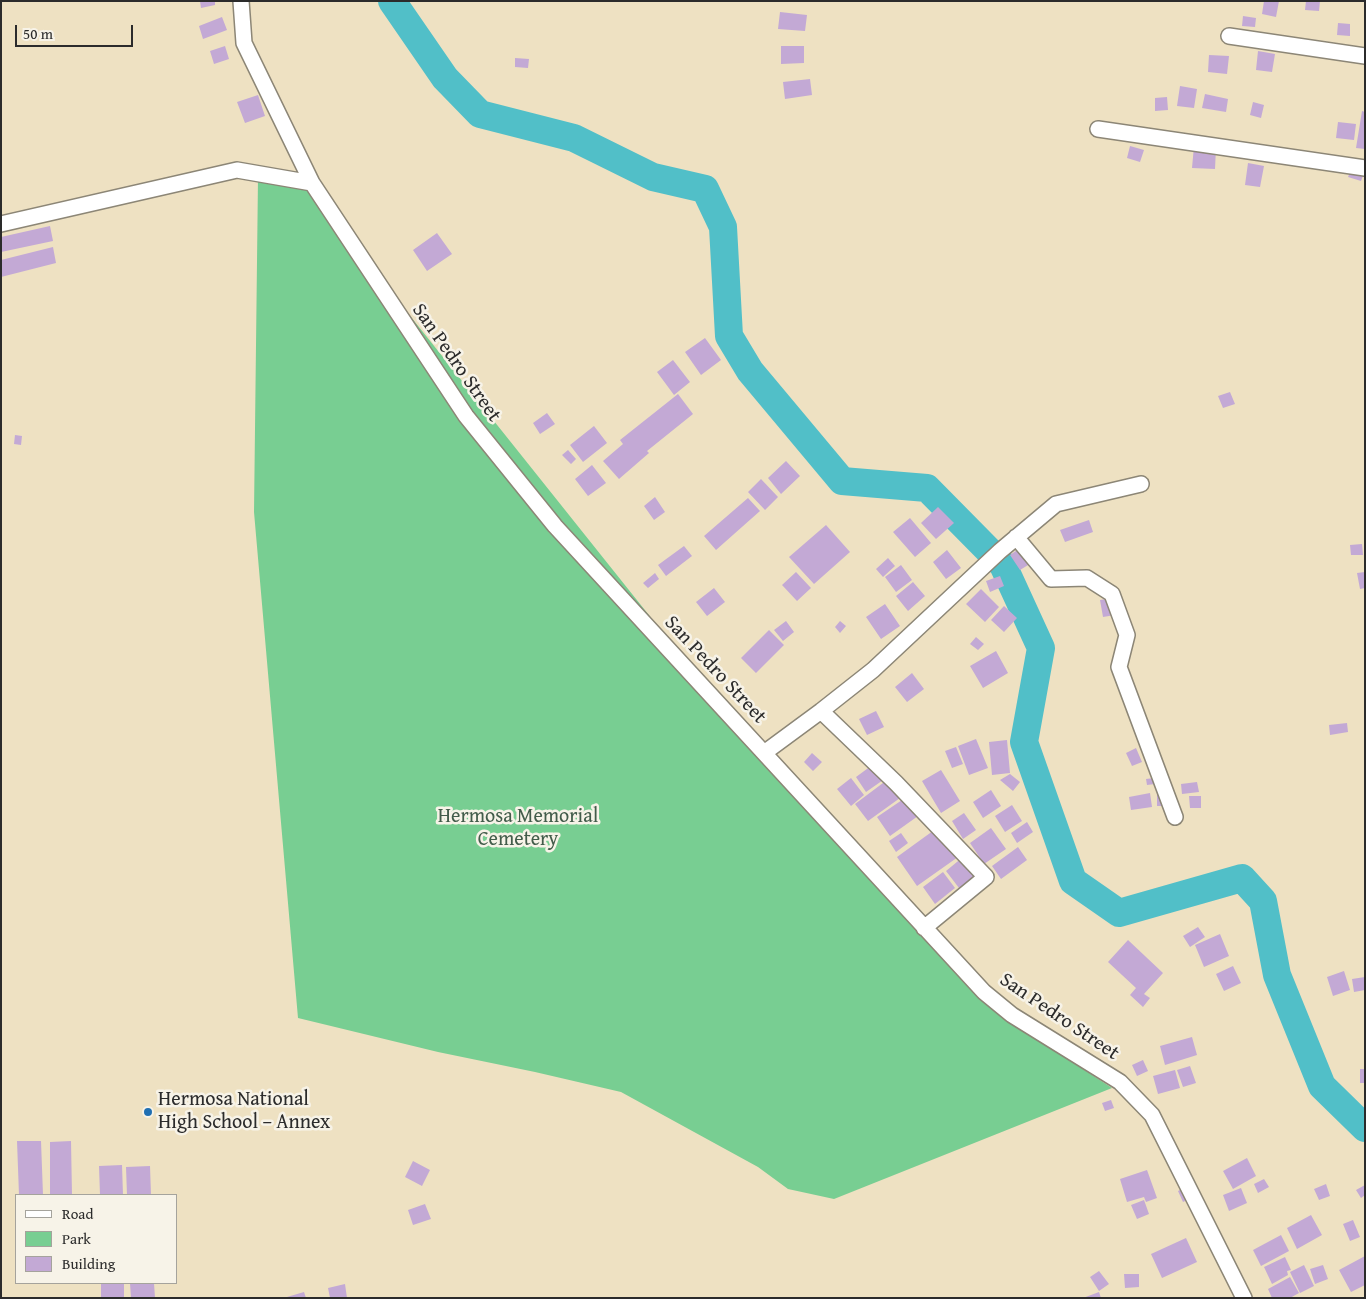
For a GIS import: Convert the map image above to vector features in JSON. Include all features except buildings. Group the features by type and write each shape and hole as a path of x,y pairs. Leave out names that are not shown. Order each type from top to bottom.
{"street":[{"name":"San Pedro Street","path":"241,1 244,43 312,183 466,416 555,526 984,992 1012,1015 1120,1082 1152,1115 1244,1298"},
{"path":"1228,36 1365,56"},
{"path":"1098,129 1365,168"},
{"path":"1,224 237,170 312,183"},
{"path":"764,753 873,670 971,577 1056,504 1141,484"},
{"path":"1016,537 1051,579 1087,578 1112,594 1127,635 1119,667 1175,817"},
{"path":"821,711 896,783 986,877 924,928"}],"green space":[{"name":"Hermosa Memorial Cemetery","path":"258,178 304,183 751,743 984,1000 1055,1051 1112,1088 834,1199 788,1189 758,1167 621,1092 438,1052 298,1018 254,512"}],"waterway":[{"path":"392,1 445,78 480,114 574,138 653,177 705,189 723,227 729,336 750,371 842,481 927,488 1003,565 1041,648 1024,742 1073,881 1119,913 1242,878 1263,901 1277,975 1322,1086 1365,1128"}],"place":[{"name":"Hermosa National High School – Annex","path":"148,1112"}]}
